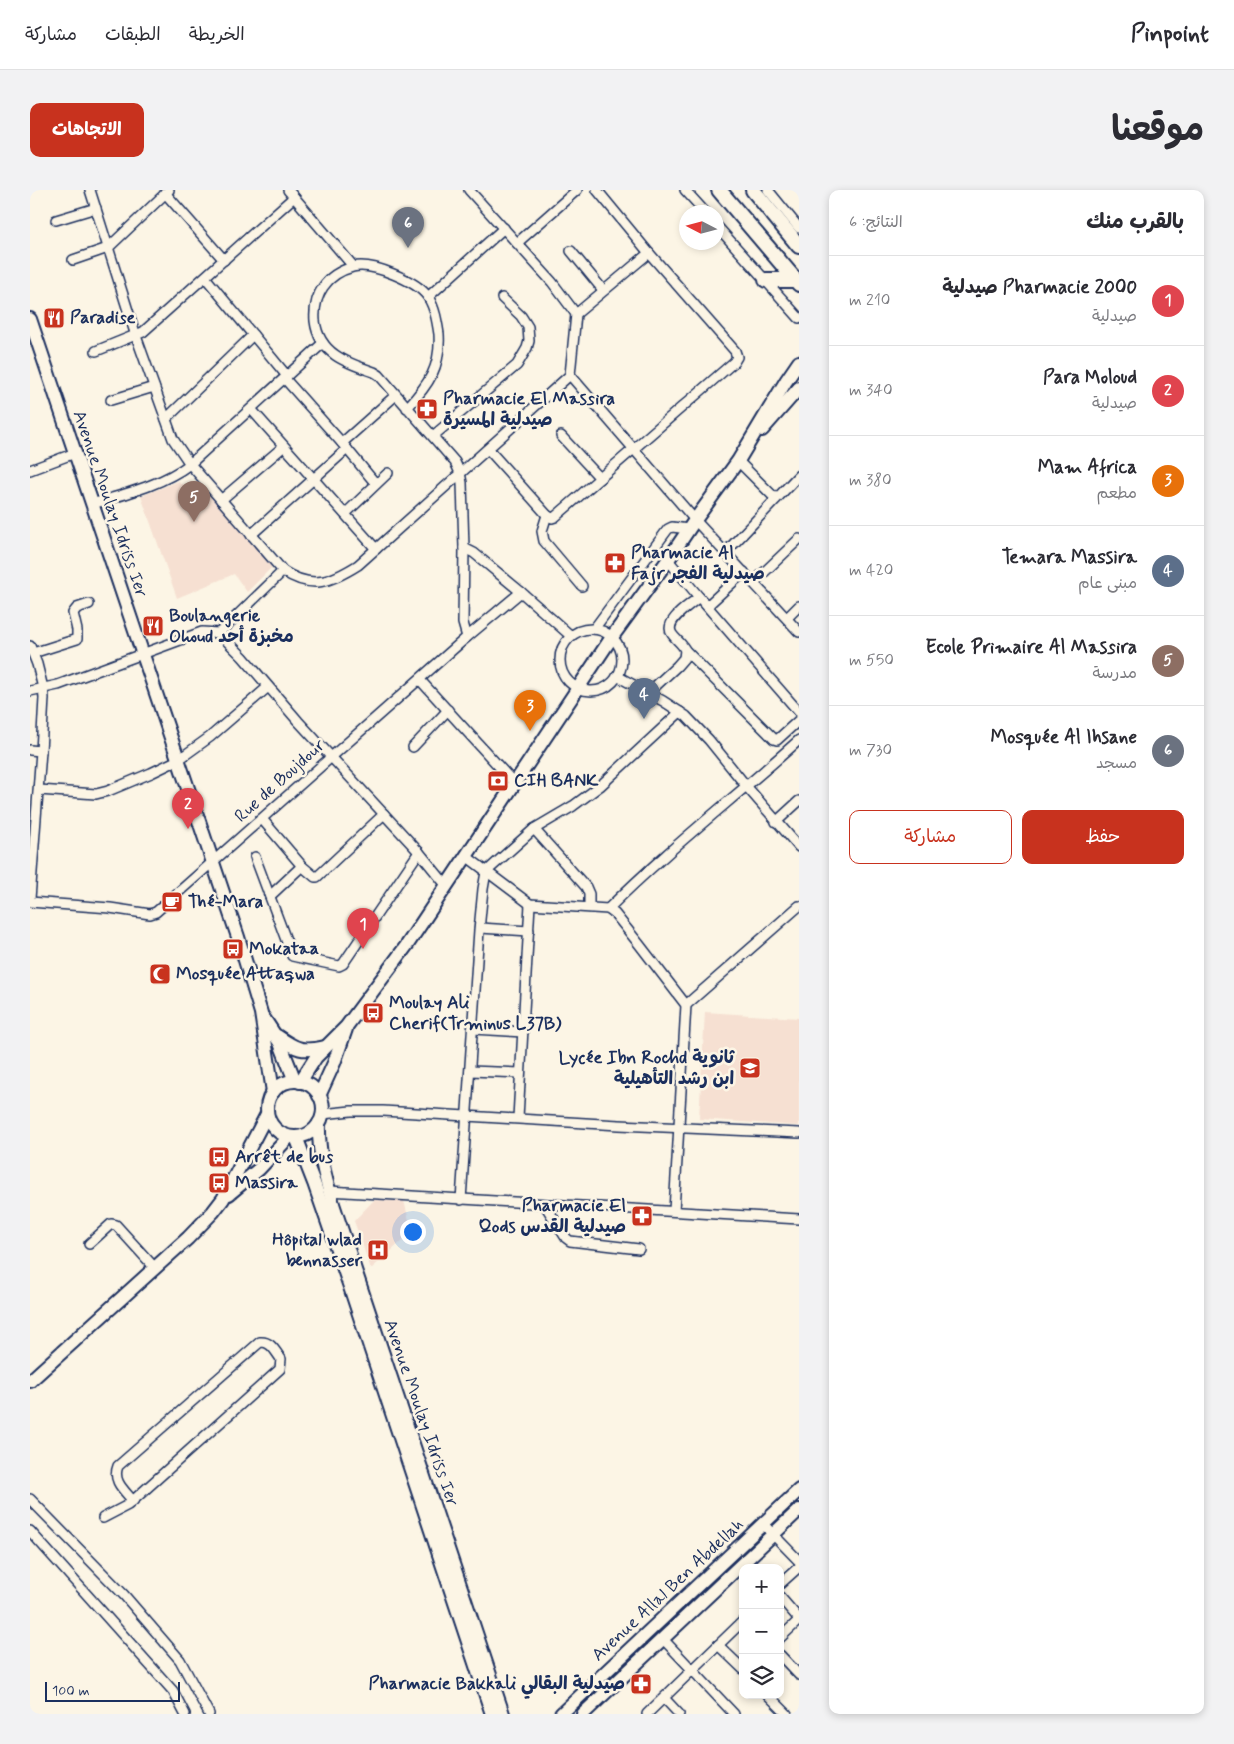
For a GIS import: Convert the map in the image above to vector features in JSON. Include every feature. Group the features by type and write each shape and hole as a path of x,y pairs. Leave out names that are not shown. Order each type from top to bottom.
{"main road":[{"path":"719,190 797,282"},
{"path":"753,190 799,246"},
{"path":"766,280 797,282"},
{"name":"Avenue Moulay Idriss Ier","path":"30,319 238,937 261,1013"},
{"path":"298,1081 326,1047 346,1027 402,952 612,636 738,461 799,362"},
{"path":"748,445 779,413 799,388"},
{"path":"261,1013 286,1054 298,1081"},
{"path":"261,1013 272,1092"},
{"path":"319,1096 334,1063 346,1027"},
{"path":"275,1034 298,1049 310,1050 326,1047"},
{"path":"30,1381 188,1238 223,1199 259,1169 292,1137 308,1134 320,1119 323,1108 319,1096 312,1087 298,1081 286,1082 277,1087 272,1092 267,1106 267,1114 272,1126 276,1130 292,1137"},
{"path":"223,1199 267,1114"},
{"name":"Avenue Moulay Idriss Ier","path":"320,1119 319,1150 345,1245 501,1713"},
{"name":"Avenue Moulay Idriss Ier","path":"292,1137 317,1191 501,1713"},
{"name":"Avenue Allal Ben Abdellah","path":"561,1714 799,1490"},
{"name":"Avenue Allal Ben Abdellah","path":"583,1714 799,1510"}],"street":[{"path":"90,190 136,336 173,439 190,464 283,571 301,580 330,581 358,565 570,375 576,314 552,282 469,190"},
{"path":"517,243 576,190"},
{"path":"488,449 547,515 552,518 558,516 734,362 737,357 735,351 649,254 597,190"},
{"path":"685,190 699,205"},
{"path":"768,190 799,228"},
{"path":"73,260 108,248 167,192 224,260"},
{"path":"96,351 136,336 168,312 291,194 353,266"},
{"path":"56,220 96,208"},
{"path":"428,297 504,228"},
{"path":"724,234 799,318"},
{"path":"571,251 604,290"},
{"path":"576,314 649,254"},
{"path":"407,408 428,383 435,371 439,358 438,324 434,309 428,297 420,289 395,274 353,266 336,275 317,295 314,308 315,324 323,343 336,358 374,372 455,462 462,483 464,548 463,623 466,636"},
{"path":"205,278 286,378 376,484"},
{"path":"433,436 517,365 527,348 529,341 528,327 521,316 502,298"},
{"path":"166,419 253,335"},
{"path":"92,504 144,487 178,473 251,410 323,343"},
{"path":"570,375 633,449 692,524 754,582 799,632"},
{"path":"112,400 154,387"},
{"path":"251,535 314,480 396,395"},
{"path":"251,410 376,549"},
{"path":"561,436 600,478"},
{"path":"221,500 283,447"},
{"path":"30,470 75,453"},
{"path":"738,461 776,499"},
{"path":"344,514 388,473"},
{"path":"725,553 799,475"},
{"path":"547,515 542,531 544,541 582,586"},
{"path":"594,629 668,529 692,524"},
{"path":"754,582 799,539"},
{"path":"464,548 474,553 571,636"},
{"path":"668,560 799,712"},
{"path":"219,633 283,571"},
{"path":"707,606 744,572"},
{"name":"Rue de Boujdour","path":"30,900 153,914 420,680 466,636 521,592"},
{"path":"699,597 673,619 670,624 672,634 685,650 774,739 777,740 799,720"},
{"path":"30,900 34,805 38,790 41,751 43,688 31,649 77,639 78,630 73,613 76,608 88,604"},
{"path":"787,618 799,606"},
{"path":"584,629 594,629 604,631 612,636 619,646 622,656 618,676 600,690 590,691 578,688 570,683 564,676 560,666 560,657 562,647 571,636 584,629"},
{"path":"30,691 58,685 202,632 219,633 419,852 446,885"},
{"path":"648,693 684,658 685,650"},
{"path":"618,676 680,712 708,740 799,847"},
{"path":"420,680 514,783"},
{"path":"38,790 84,794 102,793 137,780 178,760 210,736 268,687"},
{"path":"413,747 448,710"},
{"path":"461,1200 480,928 486,872 534,829 573,806 600,786 680,712"},
{"path":"608,909 639,878 747,787 799,740"},
{"path":"30,750 41,751"},
{"path":"776,822 799,801"},
{"path":"262,819 302,866 315,877 321,875 384,814"},
{"path":"534,829 586,888 589,894 589,906"},
{"path":"255,857 292,956 339,966 343,964 419,852"},
{"path":"466,856 530,904 589,906 608,909 615,914 686,1005 674,1211"},
{"path":"270,896 302,866"},
{"path":"518,1118 530,904"},
{"path":"686,1005 799,906"},
{"path":"480,928 529,931"},
{"path":"473,1029 523,1032"},
{"path":"470,1071 520,1073"},
{"path":"320,1119 351,1111 383,1111 619,1125 799,1133"},
{"path":"329,1191 799,1219"},
{"path":"545,1204 566,1238 570,1241 639,1249"},
{"path":"89,1244 111,1224 116,1224 155,1268"},
{"path":"103,1518 133,1500 280,1368 281,1359 270,1344 260,1342 118,1466 115,1473 116,1480 133,1500"},
{"path":"30,1499 124,1595 180,1660 209,1714"},
{"path":"763,1524 799,1562"},
{"path":"30,1531 173,1691 185,1714"},
{"path":"784,1580 799,1567"},
{"path":"784,1602 799,1620 784,1634"},
{"path":"647,1714 739,1625"},
{"path":"662,1639 734,1714"},
{"path":"718,1646 739,1666"},
{"path":"784,1659 799,1675"},
{"path":"664,1698 679,1714"},
{"path":"772,1699 787,1714"}],"shaded area":[{"path":"179,481 180,484 204,486 271,561 269,564 272,567 247,592 234,574 177,598 141,496"},
{"name":"Lycée Ibn Rochd ثانوية ابن رشد التأهيلية","path":"705,1012 799,1018 799,1126 699,1119"},
{"name":"Hôpital wlad bennasser","path":"374,1200 404,1201 412,1232 371,1269 354,1221"}],"place":[{"name":"Mosquée Al Ihsane","path":"408,248"},
{"name":"Paradise","path":"54,318"},
{"name":"Pharmacie El Massira صيدلية المسيرة","path":"427,409"},
{"name":"Ecole Primaire Al Massira","path":"194,522"},
{"name":"Pharmacie Al Fajr صيدلية الفجر","path":"615,563"},
{"name":"Boulangerie Ohoud مخبزة أحد","path":"153,626"},
{"name":"Temara Massira","path":"644,719"},
{"name":"Mam Africa","path":"530,731"},
{"name":"CIH BANK","path":"498,781"},
{"name":"Para Moloud","path":"188,829"},
{"name":"Thé-Mara","path":"172,902"},
{"name":"Mokataa","path":"233,949"},
{"name":"Pharmacie 2000 صيدلية","path":"363,949"},
{"name":"Mosquée Attaqwa","path":"160,974"},
{"name":"Moulay Ali Cherif(Trminus L37B)","path":"373,1013"},
{"name":"Lycée Ibn Rochd ثانوية ابن رشد التأهيلية","path":"750,1068"},
{"name":"Arrêt de bus","path":"219,1157"},
{"name":"Massira","path":"219,1183"},
{"name":"Pharmacie El Qods صيدلية القدس","path":"642,1216"},
{"name":"Hôpital wlad bennasser","path":"378,1250"},
{"name":"Pharmacie Bakkali صيدلية البقالي","path":"641,1684"}]}
